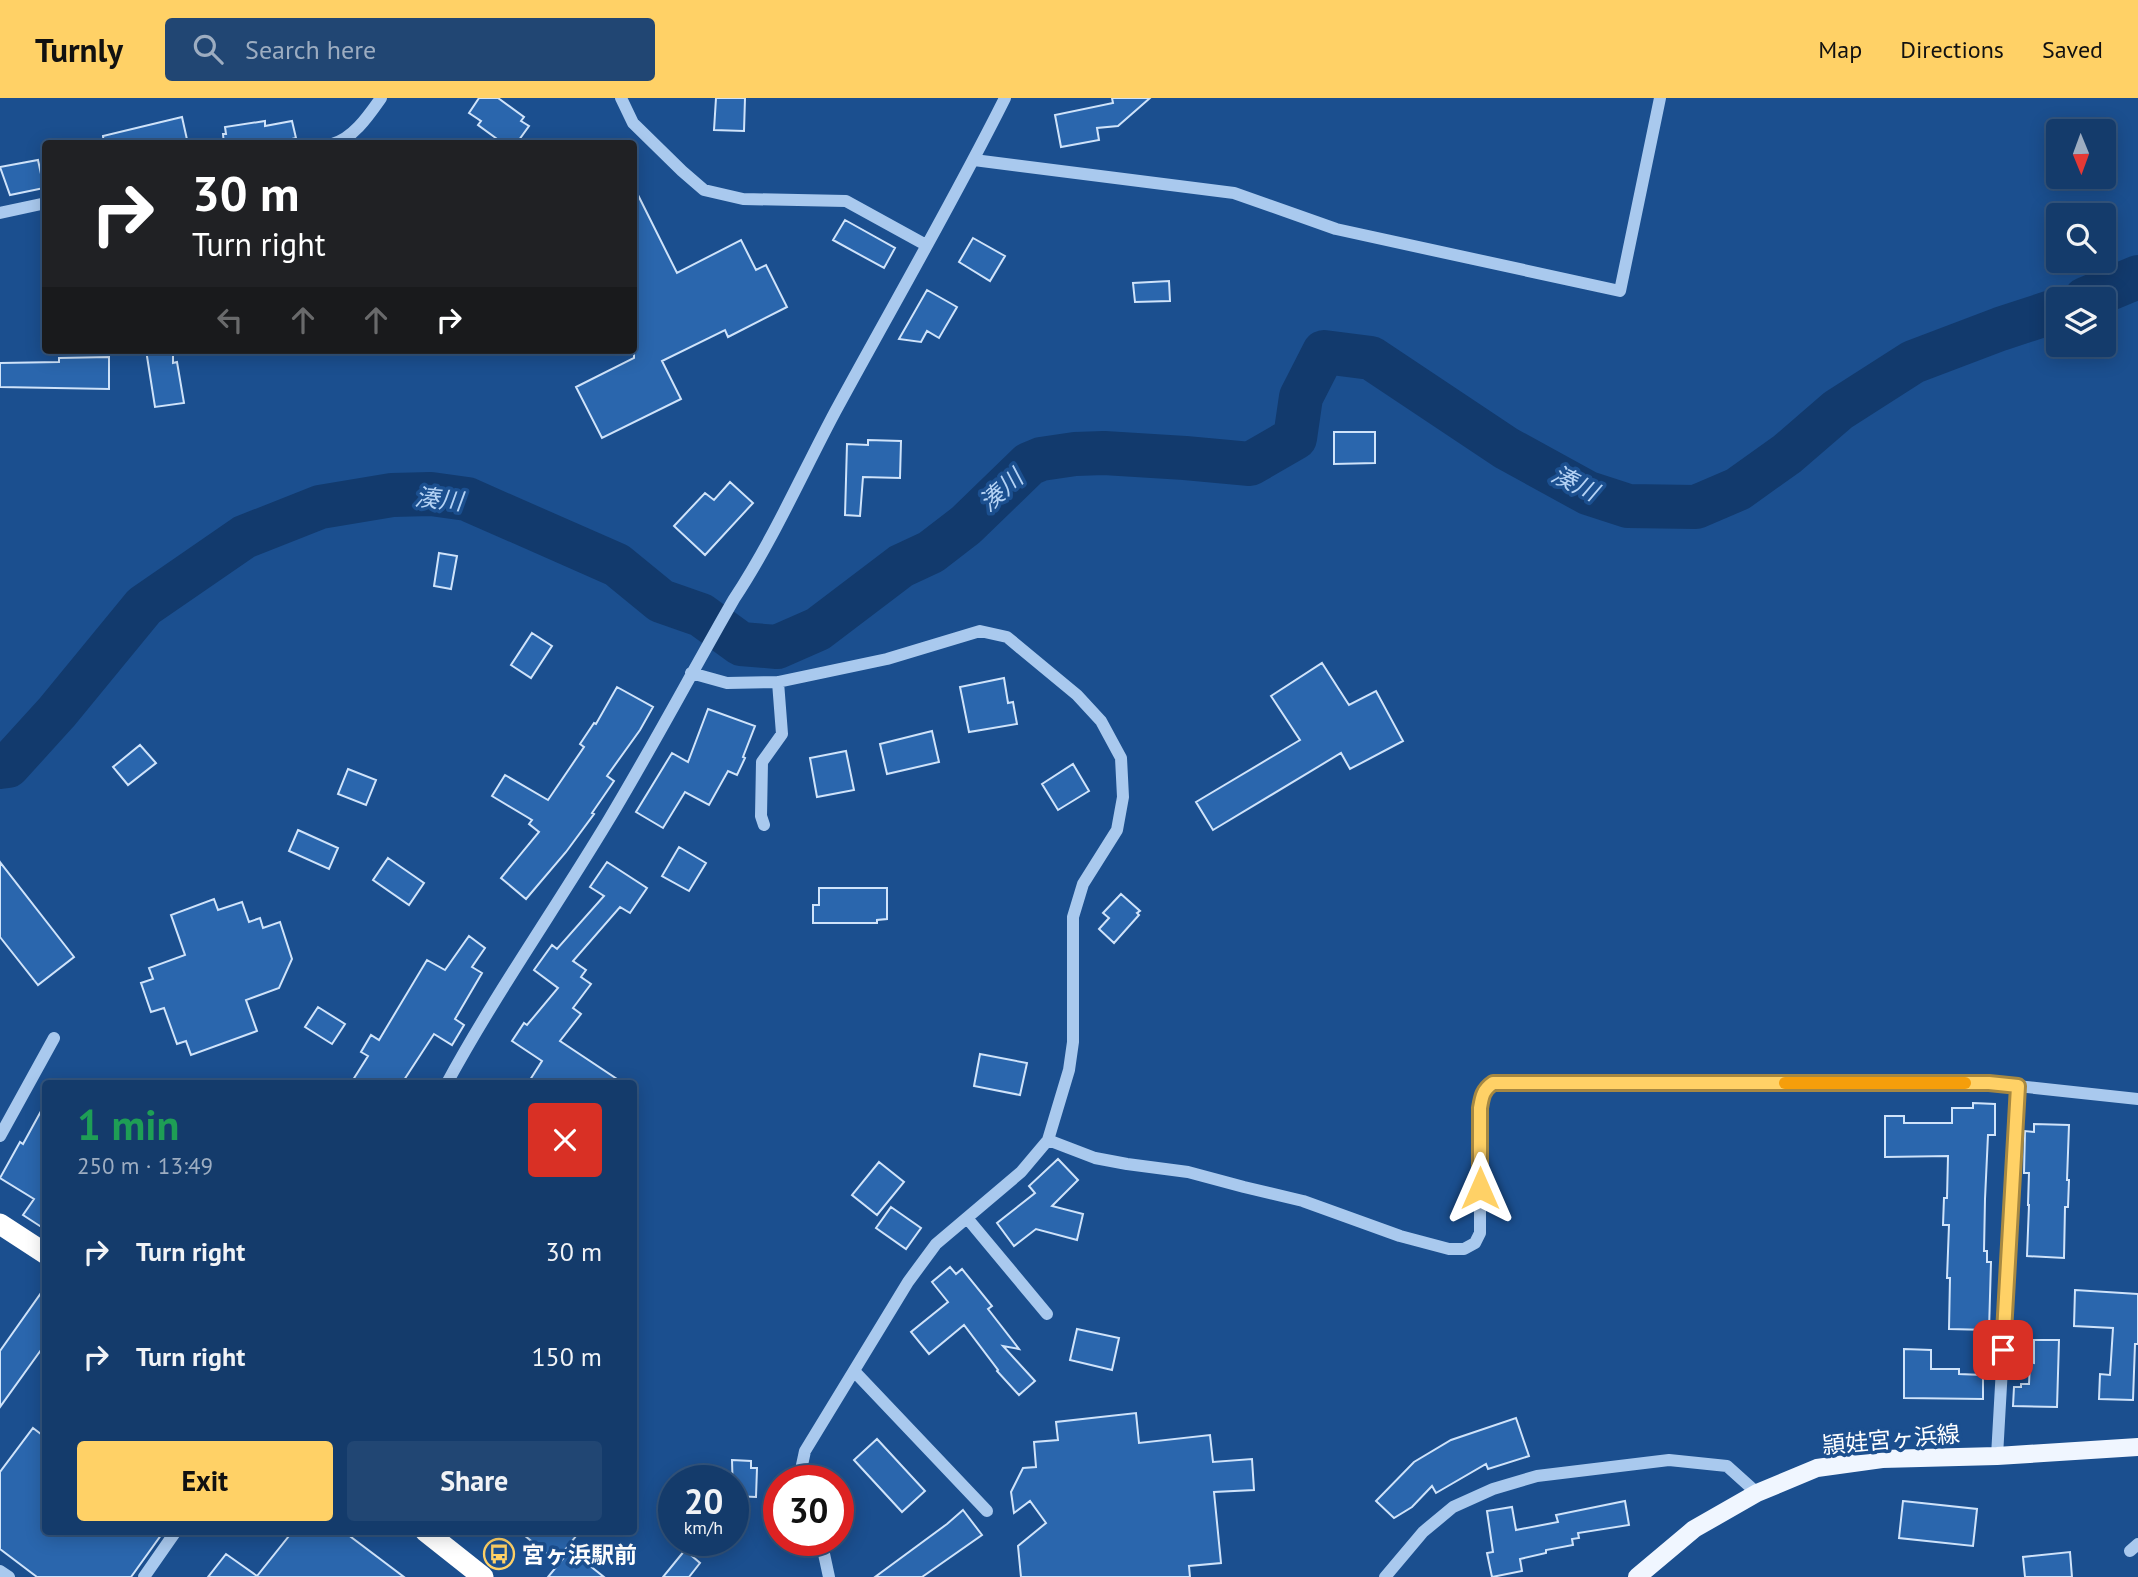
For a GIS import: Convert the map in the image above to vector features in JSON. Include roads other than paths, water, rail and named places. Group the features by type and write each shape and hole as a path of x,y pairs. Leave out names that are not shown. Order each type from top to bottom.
{"highway":[{"path":"0,1224 42,1251"},
{"path":"430,1535 483,1577"}],"main road":[{"name":"頴娃宮ヶ浜線","path":"1637,1577 1693,1529 1756,1493 1817,1468 1882,1459 1997,1456 2138,1447"}],"street":[{"path":"343,140 366,119 381,98"},
{"path":"621,98 633,123 704,190 743,199 846,201 926,245"},
{"path":"449,1080 465,1049 608,820 734,598 753,570 801,475 974,160 1005,98"},
{"path":"974,160 1234,193 1336,229 1620,291 1660,98"},
{"path":"0,213 42,204"},
{"path":"691,673 727,683 778,682 887,659 980,631 1007,637 1077,695 1101,721 1121,758 1123,797 1117,830 1083,884 1073,916 1073,1042 1069,1070 1048,1140 1021,1172 936,1244 929,1253 908,1282 805,1451 802,1465"},
{"path":"764,825 761,816 762,762 782,734 778,682"},
{"path":"0,1136 54,1038"},
{"path":"1048,1140 1095,1158 1188,1171 1303,1200 1400,1236 1449,1249 1464,1249 1475,1243 1480,1233 1480,1108 1486,1087 1493,1083 1989,1083 2138,1099"},
{"path":"1997,1456 2018,1086"},
{"path":"967,1218 1047,1314"},
{"path":"854,1371 987,1511"},
{"path":"1385,1577 1423,1532 1453,1507 1493,1489 1536,1476 1669,1460 1727,1466 1756,1493"},
{"path":"144,1577 173,1535"},
{"path":"824,1556 829,1577"},
{"path":"0,1571 9,1577"}],"waterway":[{"name":"湊川","path":"2114,287 2138,277"},
{"name":"湊川","path":"0,767 8,766 57,712 144,606 244,537 320,507 392,495 431,494 467,499 617,565 661,601 701,615 741,644 777,647 818,629 901,566 931,552 966,525 1029,464 1041,459 1104,453 1250,464 1295,438 1301,397 1324,352 1371,358 1506,448 1588,493 1628,506 1696,507 1738,489 1787,454 1838,410 1913,362 2046,314"}],"place":[{"name":"宮ヶ浜駅前","path":"499,1554"}]}
